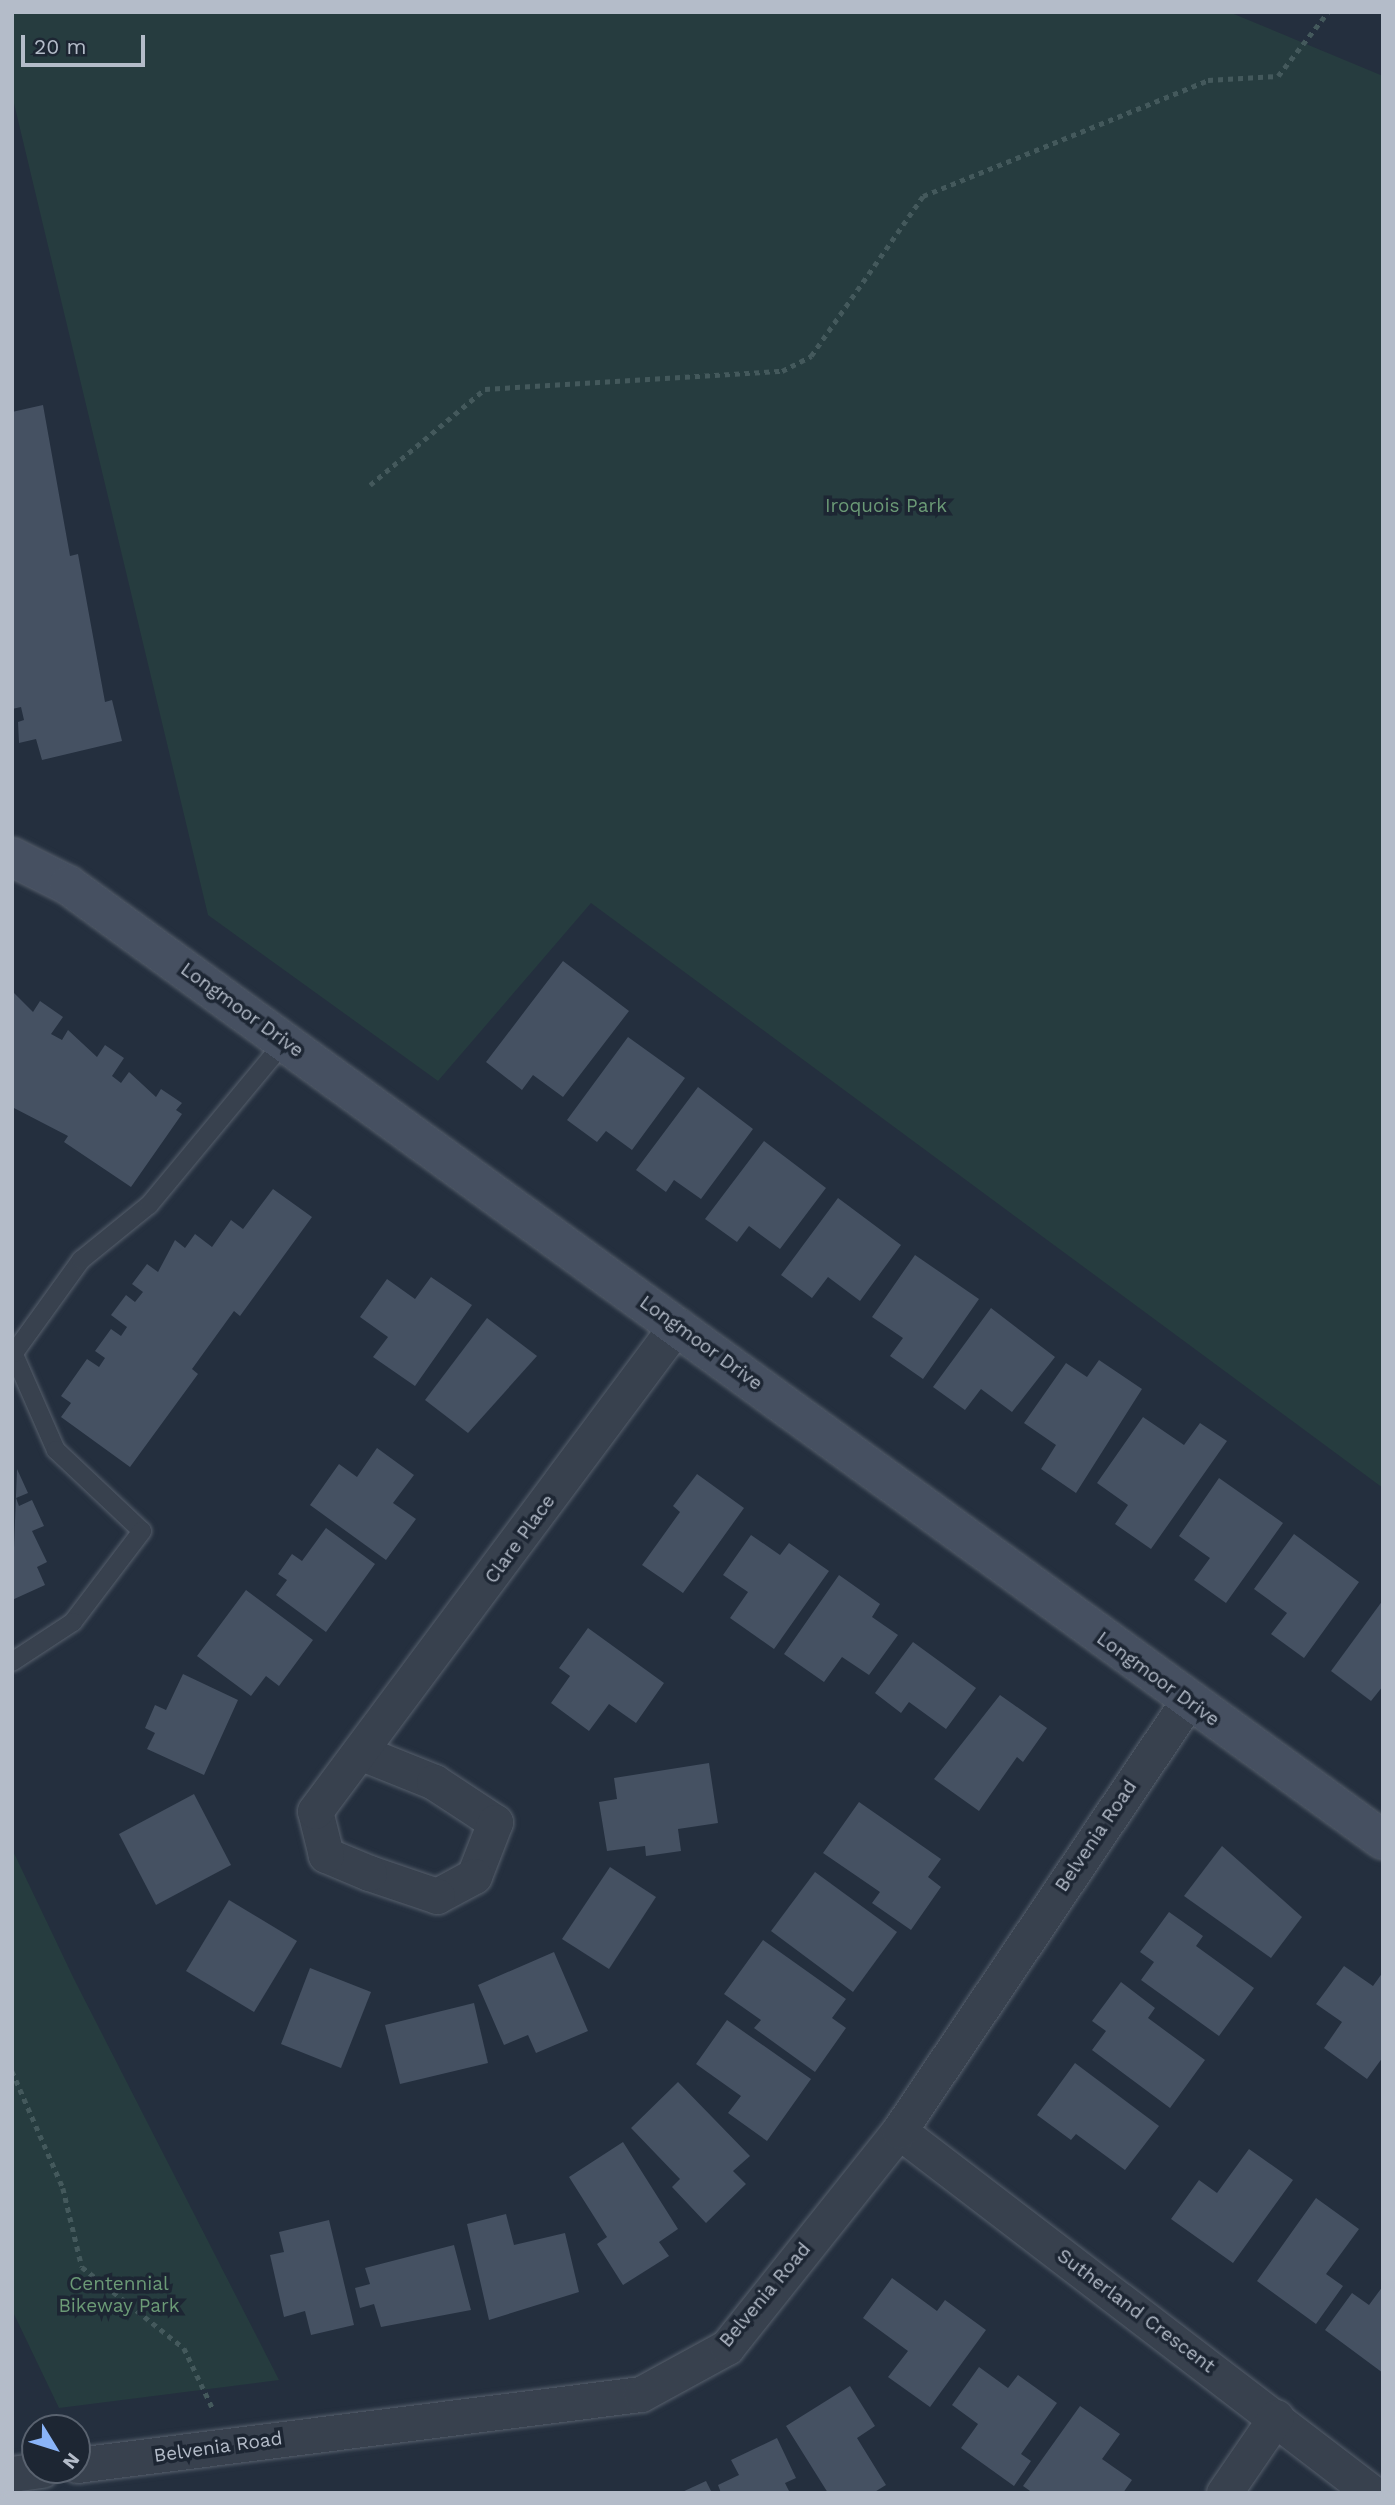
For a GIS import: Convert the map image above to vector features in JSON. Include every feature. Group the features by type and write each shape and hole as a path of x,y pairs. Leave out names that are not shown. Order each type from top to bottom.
{"street":[{"name":"Longmoor Drive","path":"12,857 68,885 677,1325 1188,1701 1383,1840"},
{"name":"Clare Place","path":"362,1753 434,1782 495,1822 474,1876 437,1896 326,1855 315,1811 332,1781 362,1753 677,1325"},
{"name":"Belvenia Road","path":"91,2463 641,2394 727,2347 899,2131 1188,1701"},
{"name":"Sutherland Crescent","path":"899,2131 1372,2493"},
{"path":"1224,2493 1276,2417"}],"lane":[{"path":"12,1662 73,1622 142,1531 93,1491 56,1450 13,1352 81,1260 149,1205 285,1041"}],"path":[{"path":"370,485 485,389 782,371 811,356 923,196 1208,80 1278,76 1328,12"},
{"path":"12,2071 64,2188 82,2267 197,2364 219,2447"}],"green space":[{"name":"Iroquois Park","path":"12,12 1229,12 1383,76 1383,1488 591,903 438,1081 208,915 12,95"},
{"name":"Centennial Bikeway Park","path":"12,1849 74,1979 279,2380 59,2408 12,2310"}],"building":[{"path":"43,405 70,556 78,554 105,702 112,700 122,741 42,760 36,739 19,743 18,722 24,720 21,707 12,709 12,412"},
{"path":"563,961 629,1011 563,1097 533,1075 522,1090 486,1062"},
{"path":"12,991 33,1012 40,1001 63,1017 51,1034 62,1040 68,1030 97,1057 105,1045 124,1058 112,1076 121,1083 129,1072 156,1097 161,1089 182,1103 176,1110 182,1114 131,1187 64,1142 68,1136 12,1107"},
{"path":"628,1037 685,1078 632,1150 606,1131 597,1142 567,1120"},
{"path":"698,1087 753,1129 701,1199 674,1180 666,1192 636,1170"},
{"path":"764,1141 826,1188 780,1249 749,1226 737,1242 705,1219"},
{"path":"273,1189 312,1217 240,1316 234,1311 192,1369 198,1374 130,1467 61,1417 71,1403 61,1396 87,1359 99,1367 105,1358 95,1351 111,1329 121,1336 127,1327 111,1315 126,1295 135,1302 143,1292 132,1284 147,1264 158,1272 175,1240 185,1248 195,1234 212,1247 231,1220 243,1229"},
{"path":"838,1198 901,1245 860,1301 828,1277 812,1298 781,1275"},
{"path":"915,1255 979,1299 923,1379 890,1356 903,1338 872,1317"},
{"path":"431,1277 472,1305 415,1386 373,1357 388,1337 360,1317 387,1279 415,1299"},
{"path":"991,1308 1055,1357 1012,1412 981,1389 965,1410 933,1387"},
{"path":"487,1318 537,1356 468,1433 425,1400"},
{"path":"1099,1360 1142,1389 1076,1493 1041,1469 1056,1445 1024,1423 1066,1363 1087,1377"},
{"path":"1143,1417 1184,1445 1200,1423 1227,1441 1151,1549 1115,1524 1128,1505 1097,1483"},
{"path":"377,1448 414,1475 393,1503 416,1519 386,1560 310,1505 339,1464 357,1477"},
{"path":"17,1469 28,1493 16,1498 19,1506 32,1500 44,1526 32,1531 47,1562 37,1567 45,1585 12,1600"},
{"path":"697,1474 744,1508 683,1593 642,1565 680,1512 673,1506"},
{"path":"1219,1478 1283,1523 1226,1603 1194,1580 1210,1558 1179,1536"},
{"path":"326,1528 375,1564 326,1632 276,1595 287,1580 278,1574 292,1554 302,1561"},
{"path":"1294,1534 1359,1582 1304,1658 1271,1634 1287,1613 1254,1589"},
{"path":"751,1535 780,1555 789,1543 829,1571 774,1649 730,1618 748,1592 723,1575"},
{"path":"839,1575 880,1604 872,1617 898,1635 869,1675 842,1657 824,1682 784,1654"},
{"path":"246,1590 313,1640 279,1686 266,1676 251,1696 197,1656"},
{"path":"1383,1600 1383,1686 1371,1701 1331,1671"},
{"path":"588,1628 664,1683 636,1723 609,1704 589,1731 551,1703 570,1676 559,1668"},
{"path":"913,1642 976,1688 946,1729 909,1702 901,1713 875,1693"},
{"path":"183,1674 238,1700 204,1775 147,1749 155,1733 145,1728 155,1705 166,1710"},
{"path":"1000,1695 1047,1728 1023,1762 1017,1757 979,1811 934,1779"},
{"path":"709,1763 718,1823 678,1829 681,1851 646,1856 645,1846 607,1851 599,1802 617,1799 614,1778"},
{"path":"194,1794 231,1865 156,1905 119,1834"},
{"path":"859,1802 941,1859 928,1877 941,1887 911,1930 872,1903 880,1892 823,1853"},
{"path":"1222,1846 1302,1917 1271,1958 1184,1896"},
{"path":"610,1867 656,1897 609,1969 562,1939"},
{"path":"815,1872 897,1932 853,1992 771,1931"},
{"path":"229,1900 297,1941 254,2012 186,1971"},
{"path":"1169,1912 1203,1936 1196,1946 1254,1988 1219,2036 1141,1980 1154,1962 1140,1952"},
{"path":"763,1940 846,1999 832,2018 846,2028 815,2072 754,2028 761,2020 724,1994"},
{"path":"554,1952 588,2031 536,2053 528,2035 504,2045 478,1985"},
{"path":"1344,1966 1373,1986 1383,1972 1383,2057 1367,2079 1324,2048 1342,2022 1316,2004"},
{"path":"310,1968 371,1992 341,2068 281,2044"},
{"path":"1121,1982 1155,2008 1148,2018 1205,2060 1170,2108 1092,2050 1106,2031 1092,2021"},
{"path":"474,2003 488,2063 400,2084 385,2025"},
{"path":"727,2020 811,2079 767,2141 728,2113 741,2096 696,2064"},
{"path":"1075,2063 1159,2126 1125,2170 1076,2134 1071,2140 1037,2115"},
{"path":"678,2082 750,2156 733,2171 746,2184 706,2223 672,2187 680,2179 631,2128"},
{"path":"623,2142 678,2229 659,2242 669,2256 623,2285 597,2244 607,2237 569,2177"},
{"path":"1249,2149 1293,2180 1233,2263 1171,2219 1199,2180 1217,2193"},
{"path":"1316,2198 1359,2229 1326,2274 1343,2286 1316,2324 1257,2281"},
{"path":"506,2214 514,2245 565,2233 579,2292 489,2320 467,2224"},
{"path":"329,2220 354,2325 311,2335 305,2311 284,2317 270,2255 284,2252 279,2232"},
{"path":"454,2245 471,2310 381,2327 374,2304 360,2308 355,2288 370,2284 365,2268"},
{"path":"892,2278 937,2311 945,2300 986,2330 930,2407 888,2377 908,2351 863,2318"},
{"path":"1383,2286 1383,2373 1325,2330 1352,2293 1369,2305"},
{"path":"979,2367 1008,2388 1018,2375 1057,2403 1021,2454 1031,2461 1014,2486 961,2448 978,2424 952,2405"},
{"path":"850,2386 875,2426 857,2438 886,2485 873,2493 828,2493 786,2426"},
{"path":"1080,2406 1120,2434 1102,2459 1132,2480 1123,2493 1033,2493 1023,2486"},
{"path":"777,2438 796,2478 785,2483 790,2493 721,2493 718,2485 739,2475 731,2460"},
{"path":"706,2481 712,2493 680,2493"}]}
